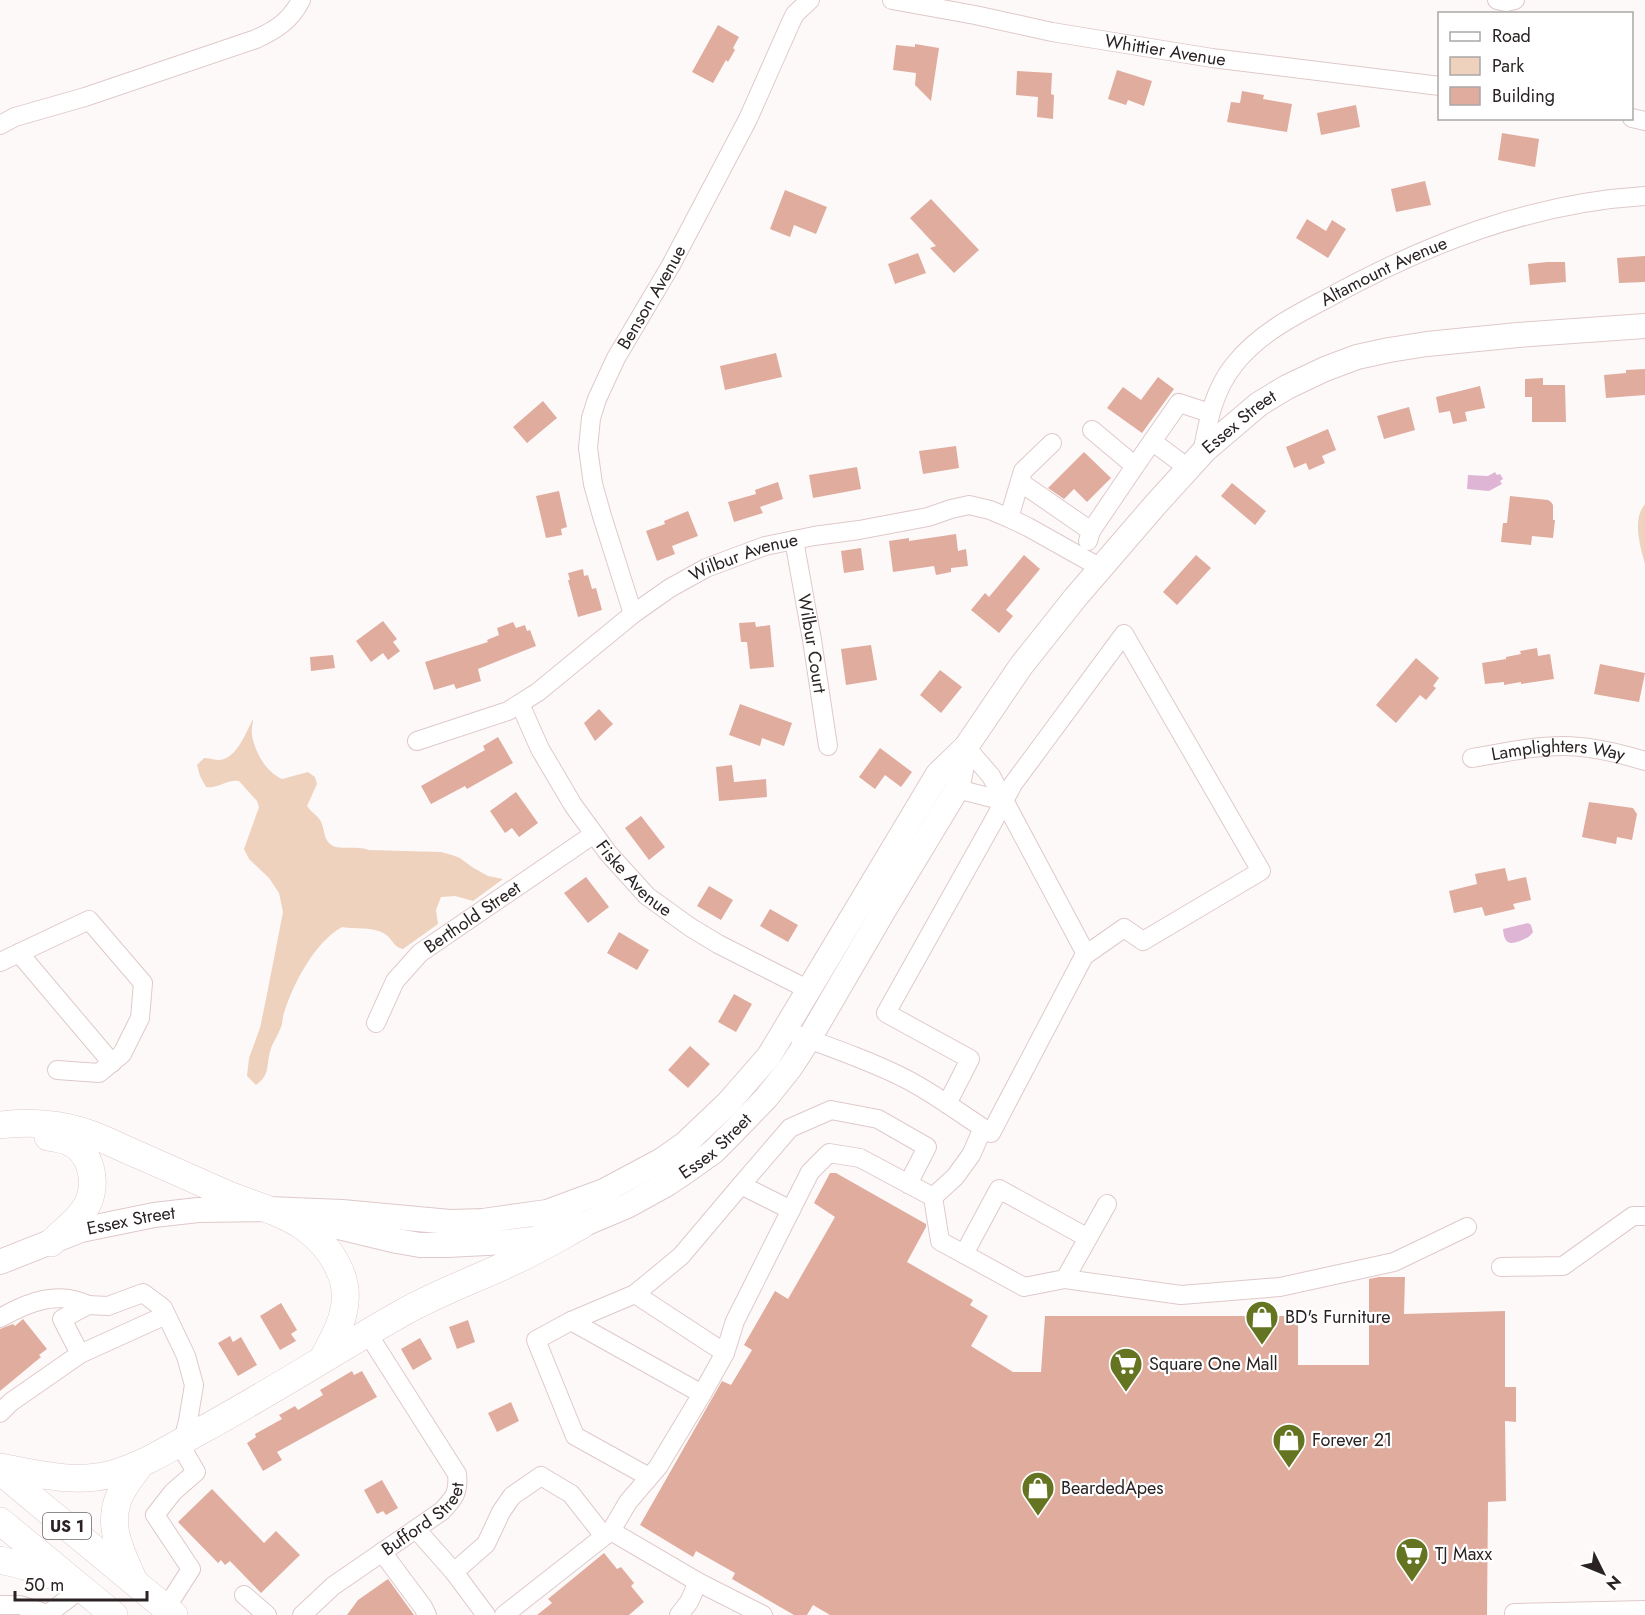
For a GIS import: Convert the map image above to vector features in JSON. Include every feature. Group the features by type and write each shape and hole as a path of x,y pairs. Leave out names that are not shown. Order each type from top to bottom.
{"highway":[{"path":"0,1125 17,1123 43,1125 89,1134 303,1226 318,1238 330,1254 340,1270 345,1287 345,1306 340,1327 322,1360"},
{"path":"0,1136 19,1132 69,1141 79,1149 89,1163 93,1178 93,1192 87,1205 79,1217 51,1243"},
{"path":"0,1469 63,1479 111,1474 140,1465 288,1382 425,1300 513,1262 582,1225"},
{"path":"133,1581 118,1545 114,1520 119,1497 140,1465"},
{"name":"US 1","path":"0,1469 170,1612"},
{"name":"US 1","path":"0,1521 114,1615"},
{"path":"0,1560 45,1573 82,1588"}],"main road":[{"name":"Essex Street","path":"0,1262 81,1230 154,1215 198,1210 268,1209 342,1212 450,1222 483,1221 547,1212 604,1191 662,1160 686,1143 716,1116 769,1056 938,774 966,747 1092,563 1195,461 1259,404 1287,387 1357,357 1427,344 1645,326"},
{"name":"Essex Street","path":"268,1209 420,1245 447,1245 532,1239 582,1225 650,1194 713,1152 766,1098 790,1068 957,789 966,747"}],"street":[{"path":"0,125 23,115 85,97 256,39 285,22 301,0"},
{"name":"Benson Avenue","path":"633,614 593,484 588,448 591,418 616,358 671,265 748,119 795,14 810,0"},
{"name":"Whittier Avenue","path":"892,0 1052,32 1212,58 1438,86"},
{"path":"1497,0 1506,2 1515,0"},
{"name":"Altamount Avenue","path":"1195,461 1220,387 1232,367 1245,351 1290,319 1354,283 1428,249 1497,223 1566,205 1645,196"},
{"path":"1092,563 1091,531 1179,403 1210,413"},
{"path":"1092,430 1135,466"},
{"path":"1153,442 1195,461"},
{"path":"1009,518 1023,471 1052,443"},
{"path":"1020,482 1091,531"},
{"name":"Wilbur Avenue","path":"417,741 508,711 538,692 633,614 670,588 706,568 765,546 928,517 969,505 1009,518 1092,563"},
{"name":"Wilbur Court","path":"794,540 828,746"},
{"path":"947,1104 970,1059 886,1013 1013,784 1124,634 1261,870 1143,941 1124,928 1086,954 990,1133"},
{"name":"Fiske Avenue","path":"520,704 540,748 573,805 594,834 647,896 718,944 809,990"},
{"name":"Lamplighters Way","path":"1472,758 1528,748 1564,746 1593,748 1645,761"},
{"path":"966,747 991,776 1086,954"},
{"path":"957,789 1004,801"},
{"name":"Berthold Street","path":"376,1023 395,981 420,953 594,834"},
{"path":"0,962 89,920 143,983 140,1018 122,1054 99,1073 57,1070"},
{"path":"19,953 112,1063"},
{"path":"785,1030 869,1062 906,1079 983,1128 971,1155 955,1177 933,1197"},
{"path":"649,1477 575,1436 536,1340 571,1321 635,1294 681,1256 790,1128 831,1110 878,1119 927,1147 908,1184"},
{"path":"504,1615 607,1534 628,1502 658,1467 725,1353 735,1321 810,1172 829,1154 860,1158 933,1197"},
{"path":"741,1185 791,1210"},
{"path":"964,1254 999,1189 1088,1238"},
{"path":"933,1197 940,1241 1024,1287 1065,1279 1181,1295 1280,1287 1394,1262 1467,1227"},
{"path":"1065,1279 1107,1204"},
{"path":"1501,1267 1563,1266 1633,1216 1645,1216"},
{"path":"0,1318 21,1307 57,1297 76,1300 88,1305 108,1306 143,1293 163,1308 186,1356 194,1385 183,1441 186,1455 196,1472 173,1492 154,1515 191,1569 170,1612"},
{"path":"635,1294 725,1353"},
{"path":"80,1354 62,1319 88,1305"},
{"path":"0,1413 11,1402 80,1354 166,1315"},
{"path":"571,1321 702,1394"},
{"name":"Bufford Street","path":"302,1615 333,1586 442,1511 454,1499 458,1486 456,1474 368,1334"},
{"path":"454,1572 486,1544 501,1512 512,1496 541,1476 571,1494 607,1534 762,1615"},
{"path":"416,1529 454,1572 486,1615"},
{"path":"382,1552 427,1615"},
{"path":"680,1615 698,1582"},
{"path":"0,1605 20,1605 48,1615 82,1588"},
{"path":"244,1595 267,1615"},
{"path":"1514,1612 1645,1610"}],"green space":[{"path":"1645,504 1645,564 1639,541 1638,525 1641,510"},
{"path":"253,719 252,733 256,748 262,760 276,776 282,779 308,772 315,777 317,784 307,806 320,820 326,839 332,845 369,850 441,852 460,858 488,876 503,879 473,901 455,896 441,897 436,910 438,924 403,949 397,947 385,934 375,930 342,927 332,934 322,943 299,977 271,1049 266,1074 256,1085 247,1076 249,1058 260,1028 283,912 279,893 269,878 249,859 244,849 259,807 257,801 239,781 206,787 197,765 204,758 219,760 231,755 240,744"}],"shaded area":[{"path":"1495,472 1503,479 1500,481 1502,484 1489,491 1467,489 1468,475 1488,476"},
{"path":"1528,923 1533,932 1529,937 1512,943 1505,939 1503,929"}],"building":[{"path":"718,25 739,37 733,48 735,50 728,62 726,60 713,83 692,72"},
{"path":"915,44 939,48 931,101 915,85 916,73 893,70 896,45 915,47"},
{"path":"1117,70 1152,81 1144,106 1128,100 1126,105 1108,99"},
{"path":"1017,71 1052,73 1053,119 1037,117 1038,97 1016,95"},
{"path":"1242,91 1264,95 1263,99 1292,104 1287,132 1227,122 1231,102 1240,103"},
{"path":"1356,105 1360,127 1321,135 1317,113"},
{"path":"1502,133 1539,139 1535,167 1498,160"},
{"path":"1425,181 1431,205 1396,212 1391,189"},
{"path":"785,190 827,207 816,234 794,225 790,237 770,229"},
{"path":"931,199 979,250 954,273 930,248 936,246 910,218"},
{"path":"1307,219 1326,231 1332,220 1346,229 1328,258 1296,238"},
{"path":"918,253 926,273 895,284 888,264"},
{"path":"1645,256 1645,282 1619,283 1617,258"},
{"path":"1565,262 1566,282 1530,285 1528,264"},
{"path":"776,353 782,377 725,390 720,366"},
{"path":"1645,369 1645,395 1606,398 1604,375"},
{"path":"1158,377 1174,389 1142,433 1107,408 1123,387 1141,400"},
{"path":"1543,378 1543,385 1565,385 1566,422 1532,422 1532,397 1525,397 1525,379"},
{"path":"1480,386 1485,408 1465,412 1467,421 1453,424 1450,411 1439,413 1436,397"},
{"path":"543,401 557,418 527,443 513,427"},
{"path":"1409,407 1415,430 1384,439 1377,416"},
{"path":"1328,429 1336,450 1322,456 1325,463 1309,470 1306,463 1294,468 1286,447"},
{"path":"956,446 959,468 923,474 919,451"},
{"path":"1084,452 1111,478 1087,502 1074,489 1064,499 1048,488"},
{"path":"857,467 861,489 813,498 809,475"},
{"path":"778,482 783,499 760,507 763,513 734,522 728,502 756,494 755,490"},
{"path":"1232,483 1266,511 1255,525 1221,496"},
{"path":"559,491 567,527 561,529 562,535 546,538 536,496"},
{"path":"1510,496 1551,502 1553,520 1555,520 1553,538 1532,536 1531,545 1501,542 1503,523 1507,523"},
{"path":"688,511 698,536 672,546 675,554 657,561 646,531 665,524 664,521"},
{"path":"956,534 958,551 966,549 968,566 951,568 951,572 936,575 934,566 893,572 889,541 909,538 909,541"},
{"path":"861,548 864,570 844,573 841,551"},
{"path":"1024,555 1040,569 1006,610 1013,616 999,633 971,610 985,593 989,597"},
{"path":"1196,555 1211,568 1177,605 1163,592"},
{"path":"583,569 584,576 588,575 592,589 596,588 602,610 578,617 568,573"},
{"path":"383,621 397,639 393,642 400,651 388,660 383,653 371,662 356,641"},
{"path":"513,622 516,628 525,625 527,631 530,630 536,646 478,669 481,681 456,689 454,684 434,690 425,662 488,642 487,640 499,635 497,628"},
{"path":"755,622 756,627 770,625 774,667 750,669 747,642 741,642 739,623"},
{"path":"871,645 877,680 846,685 841,649"},
{"path":"1537,648 1538,656 1550,654 1554,679 1521,684 1521,682 1504,685 1504,682 1485,684 1482,663 1506,659 1506,657 1521,654 1520,651"},
{"path":"333,655 335,668 311,671 310,657"},
{"path":"1416,658 1439,678 1433,686 1436,688 1426,700 1420,695 1396,723 1376,705"},
{"path":"1600,664 1645,673 1639,702 1594,694"},
{"path":"940,670 962,687 941,713 920,695"},
{"path":"740,704 792,723 784,746 762,738 760,746 729,735"},
{"path":"599,709 613,724 595,741 584,723"},
{"path":"498,737 513,763 467,789 465,786 431,804 421,786 485,750 483,746"},
{"path":"880,748 912,772 901,787 885,775 875,789 859,777"},
{"path":"732,765 734,782 766,779 767,797 719,801 716,767"},
{"path":"516,792 538,823 519,837 512,828 505,833 490,811"},
{"path":"1589,802 1633,808 1637,814 1632,840 1617,837 1616,844 1582,837"},
{"path":"641,816 665,847 649,860 625,828"},
{"path":"1505,868 1508,881 1526,877 1531,900 1513,904 1515,909 1485,916 1482,907 1454,913 1449,891 1477,884 1475,874"},
{"path":"586,877 609,907 588,923 564,893"},
{"path":"709,886 733,900 721,920 697,906"},
{"path":"770,909 798,925 788,942 760,926"},
{"path":"619,932 649,950 637,970 607,953"},
{"path":"734,994 752,1004 736,1032 718,1022"},
{"path":"690,1046 710,1064 688,1088 668,1070"},
{"name":"Square One Mall","path":"830,1173 836,1173 926,1224 907,1262 973,1300 970,1305 988,1316 971,1346 1013,1372 1041,1372 1045,1316 1298,1316 1298,1365 1369,1365 1369,1279 1405,1277 1404,1314 1505,1311 1505,1387 1516,1387 1516,1422 1505,1421 1506,1501 1488,1502 1487,1615 830,1615 813,1605 807,1615 794,1615 732,1579 735,1573 696,1551 693,1557 640,1525 722,1381 731,1385 752,1350 744,1345 775,1291 788,1299 835,1217 814,1203"},
{"path":"281,1303 297,1330 291,1334 296,1341 280,1350 260,1316"},
{"path":"23,1319 47,1349 39,1355 41,1357 0,1391 0,1329 13,1324 15,1326"},
{"path":"468,1320 475,1342 457,1349 449,1327"},
{"path":"230,1336 233,1342 241,1337 257,1365 238,1376 218,1343"},
{"path":"420,1338 432,1359 413,1370 401,1349"},
{"path":"352,1371 354,1375 362,1371 377,1397 277,1452 282,1460 263,1471 247,1443 256,1437 255,1434 282,1419 279,1415 295,1406 298,1410 323,1395 320,1390"},
{"path":"511,1402 519,1421 497,1432 488,1413"},
{"path":"382,1480 398,1508 386,1515 383,1511 377,1514 364,1490"},
{"path":"212,1489 264,1543 276,1531 300,1555 261,1593 230,1561 225,1565 221,1560 218,1563 178,1522"},
{"path":"604,1553 617,1569 621,1567 634,1583 631,1586 644,1602 629,1615 537,1615 552,1603 548,1599"},
{"path":"388,1579 414,1615 347,1615 358,1600"}],"place":[{"name":"BD's Furniture","path":"1262,1346"},
{"name":"Square One Mall","path":"1126,1393"},
{"name":"Forever 21","path":"1289,1469"},
{"name":"BeardedApes","path":"1038,1517"},
{"name":"TJ Maxx","path":"1412,1583"}]}
